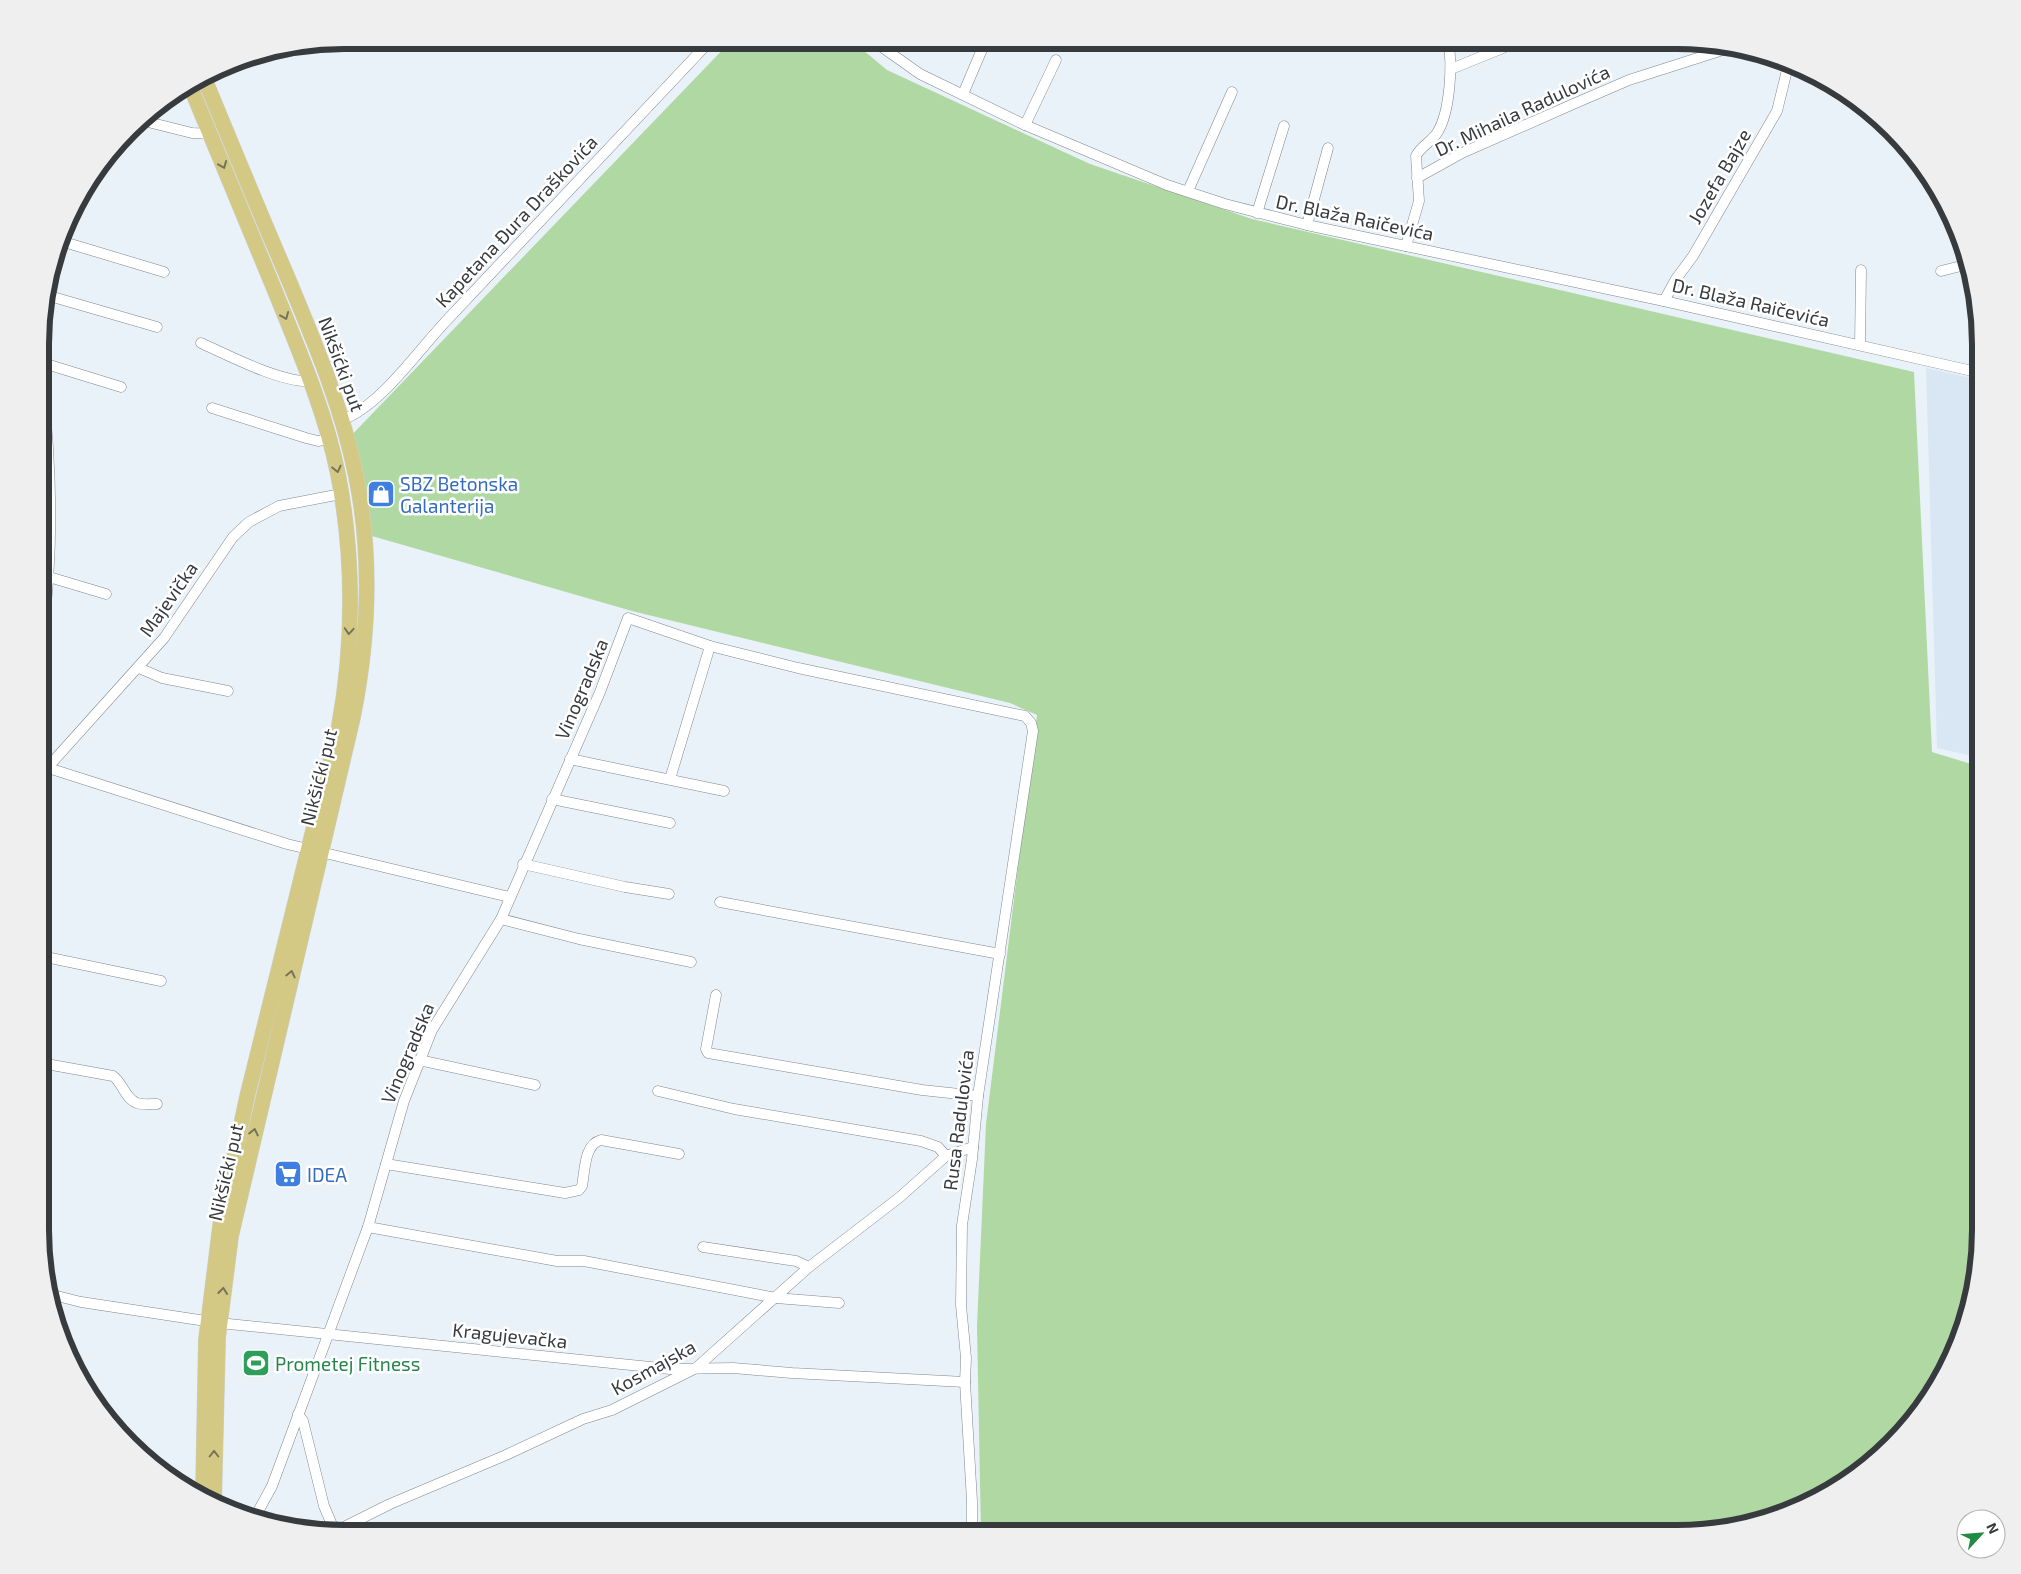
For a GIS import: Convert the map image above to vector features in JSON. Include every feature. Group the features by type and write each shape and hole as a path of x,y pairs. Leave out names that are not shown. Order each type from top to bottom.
{"main road":[{"name":"Nikšićki put","path":"206,83 316,347 342,420 354,469 362,519 366,564 366,621 360,679 353,717 314,851 236,1207 213,1322 215,1393 214,1495"},
{"path":"193,90 311,381 328,439 341,494 350,584 343,701 314,851"},
{"path":"203,1490 204,1387 213,1322"}],"street":[{"name":"Kapetana Đura Draškovića","path":"342,420 359,412 376,398 445,322 703,49"},
{"name":"Dr. Blaža Raičevića","path":"885,49 920,74 1025,125 1128,170 1258,213 1664,300 1972,371"},
{"path":"963,94 982,49"},
{"path":"1406,246 1418,210 1416,156 1440,127 1451,69 1449,49"},
{"path":"1451,69 1501,49"},
{"name":"Dr. Mihaila Radulovića","path":"1417,178 1462,153 1587,98 1657,71 1718,51"},
{"path":"1025,125 1056,60"},
{"name":"Jozefa Bajze","path":"1664,300 1676,278 1693,256 1777,111 1787,70"},
{"path":"1188,191 1232,92"},
{"path":"149,122 192,133 211,134"},
{"path":"1258,213 1284,126"},
{"path":"1307,225 1328,148"},
{"path":"66,243 164,272"},
{"path":"1941,271 1961,266"},
{"path":"1860,270 1860,345"},
{"path":"52,297 157,327"},
{"path":"202,343 230,356 291,379 311,381"},
{"path":"49,365 121,387"},
{"path":"212,408 306,438 318,441 328,439"},
{"name":"Majevička","path":"49,762 139,668 164,638 233,537 249,522 279,506 341,494"},
{"path":"49,508 52,540 49,578 106,594"},
{"name":"Vinogradska","path":"257,1512 272,1486 326,1335 368,1227 404,1101 432,1030 501,919 523,864 600,692 628,618 710,646"},
{"path":"670,779 710,646"},
{"name":"Rusa Radulovića","path":"710,646 798,668 1025,716 1032,723 1033,731 978,1096 962,1225 961,1305 966,1358 965,1382 972,1525"},
{"path":"139,668 162,678 228,691"},
{"path":"570,759 724,791"},
{"path":"49,767 245,831 314,851 509,897"},
{"path":"552,798 670,823"},
{"path":"523,864 625,887 669,894"},
{"path":"720,902 1000,954"},
{"path":"501,919 598,943 691,962"},
{"path":"49,958 161,981"},
{"path":"716,995 706,1049 708,1053 922,1090 978,1096"},
{"path":"420,1060 535,1085"},
{"path":"49,1064 113,1076 120,1081 128,1096 136,1103 157,1104"},
{"path":"658,1091 734,1109 921,1141 938,1147 946,1156"},
{"path":"386,1164 565,1193 579,1190 582,1186 589,1148 595,1141 601,1140 679,1154"},
{"name":"Kosmajska","path":"349,1525 390,1504 506,1455 562,1428 612,1410 696,1368 809,1268 900,1197 946,1156 973,1147"},
{"path":"368,1227 557,1261 584,1261 776,1298 839,1303"},
{"path":"703,1247 796,1261 809,1268"},
{"name":"Kragujevačka","path":"56,1297 213,1322 670,1369 733,1368 965,1382"},
{"path":"298,1414 302,1421 324,1506 331,1525"}],"shaded area":[{"path":"1926,368 1972,378 1972,756 1937,748"}],"green space":[{"path":"723,49 862,49 887,70 1090,164 1252,219 1914,372 1932,752 1972,764 1972,1249 1967,1288 1957,1325 1933,1378 1899,1425 1857,1464 1808,1495 1772,1510 1735,1520 1696,1525 981,1525 977,1326 986,1124 1037,715 1010,703 632,611 365,534 345,442"}],"place":[{"name":"SBZ Betonska Galanterija","path":"381,494"},
{"name":"IDEA","path":"288,1174"},
{"name":"Prometej Fitness","path":"256,1363"}]}
